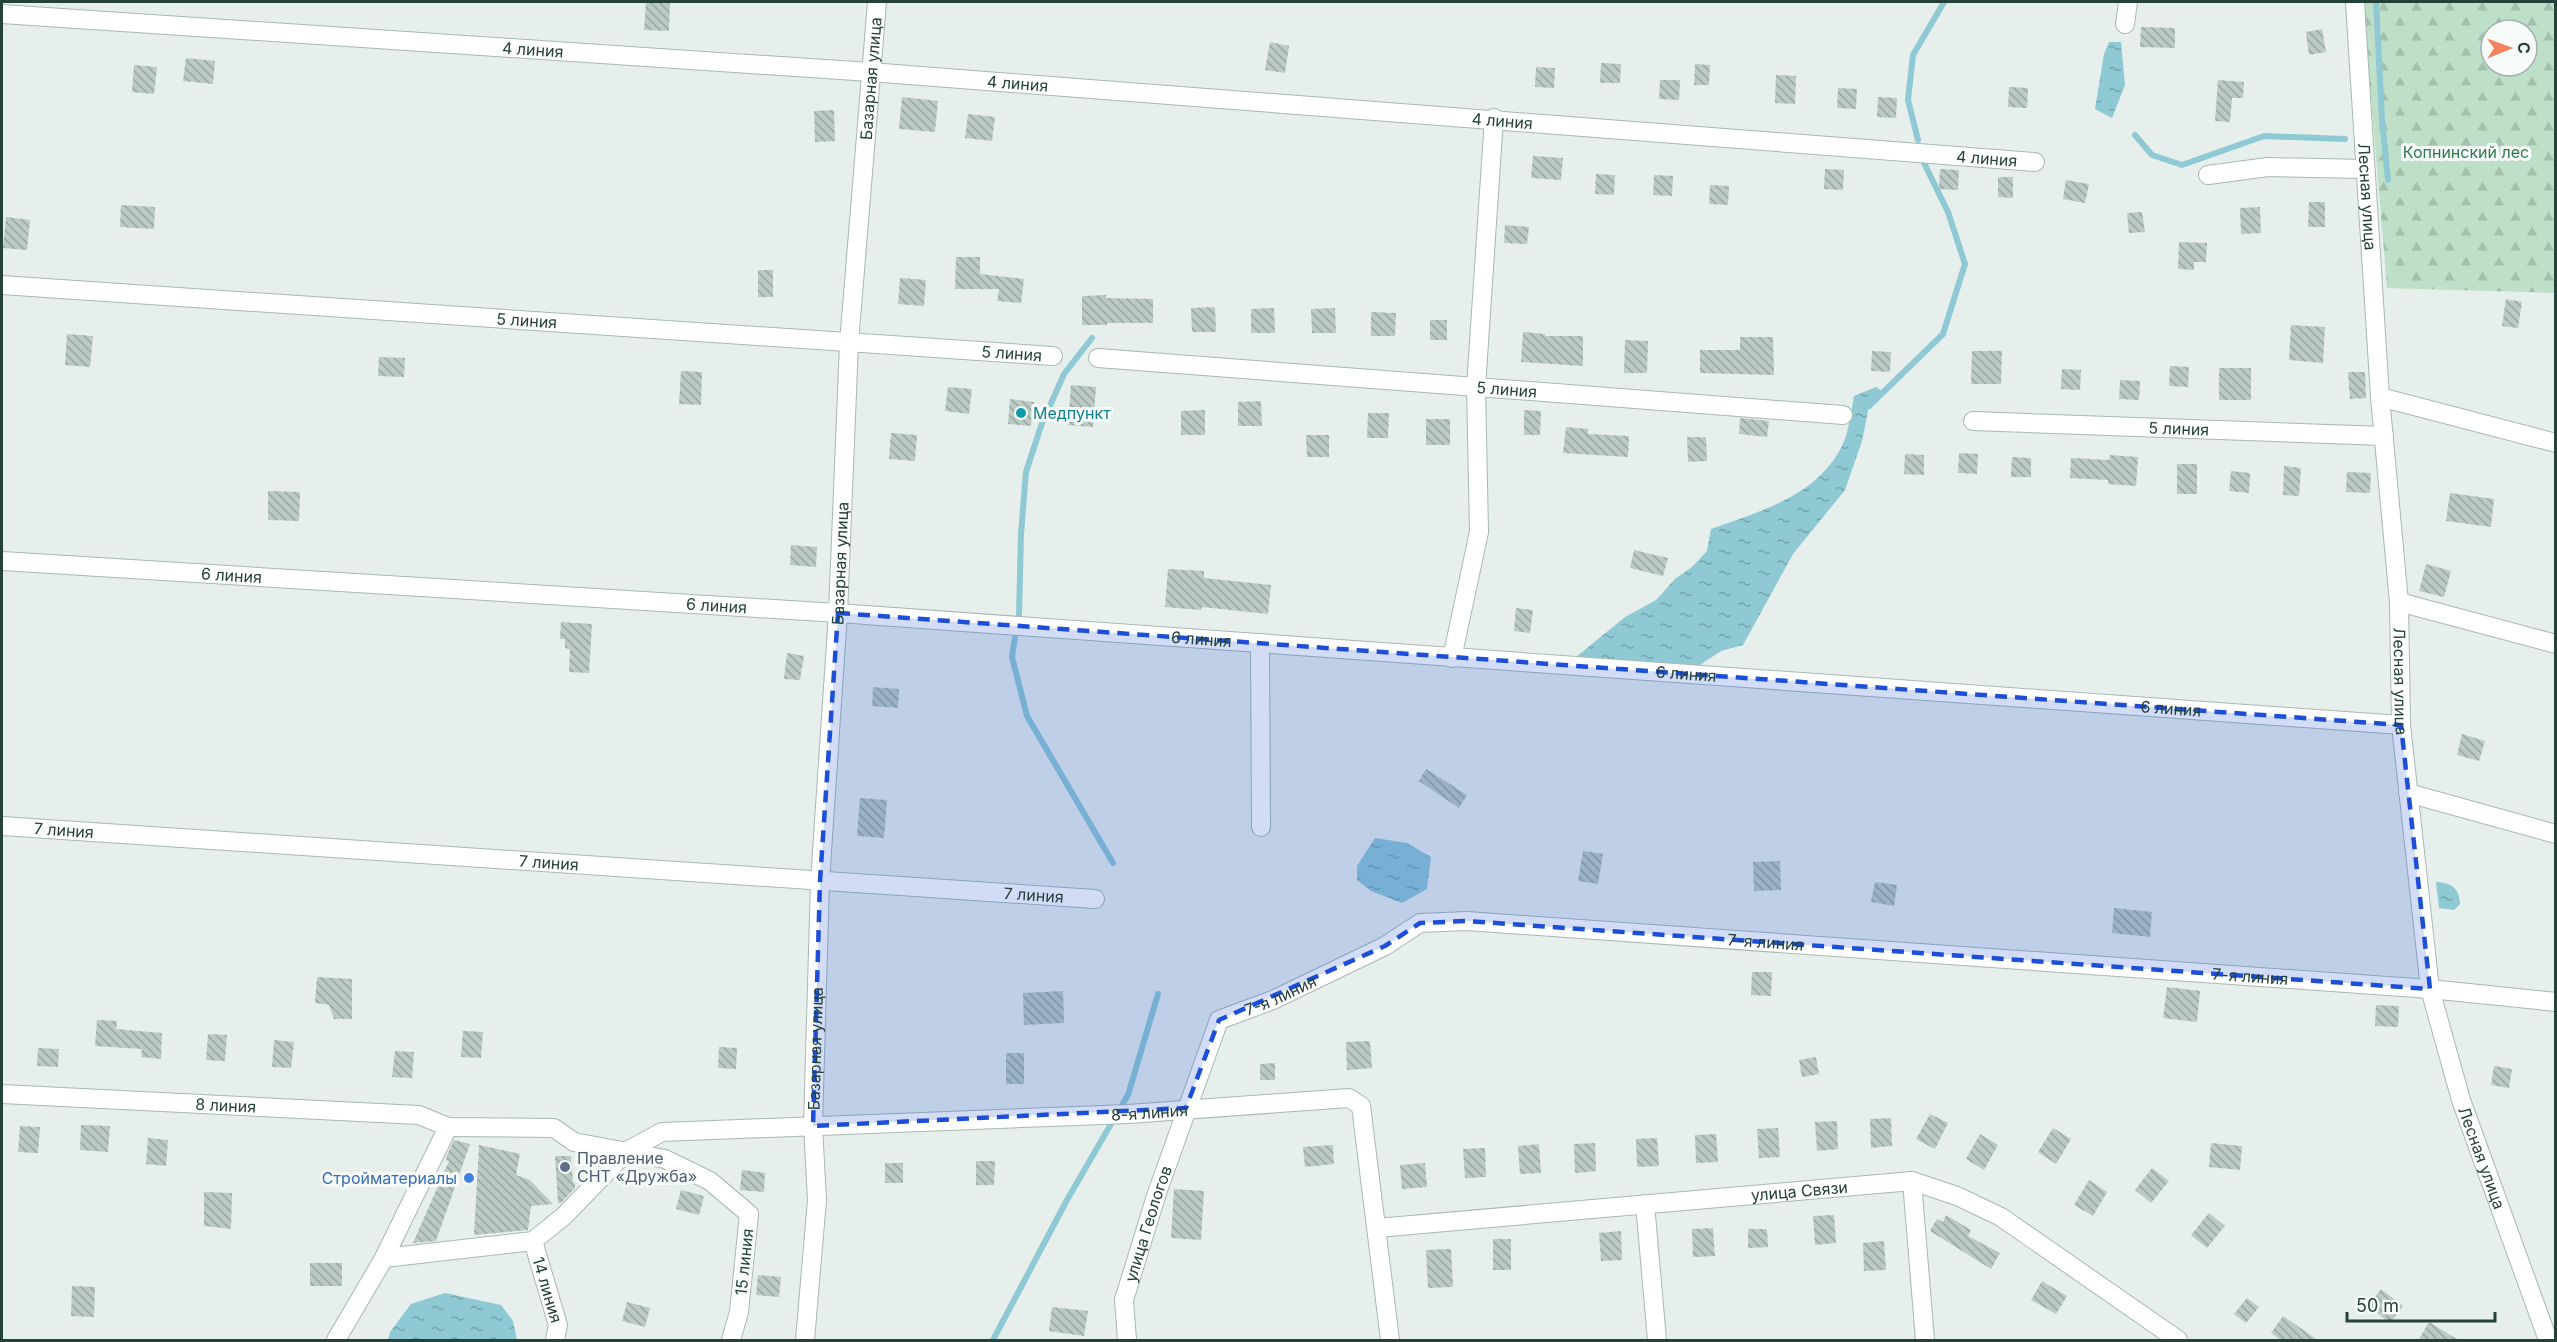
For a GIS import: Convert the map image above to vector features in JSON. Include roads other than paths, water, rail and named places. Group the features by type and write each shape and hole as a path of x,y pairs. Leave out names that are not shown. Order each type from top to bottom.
{"street":[{"name":"Базарная улица","path":"805,1341 816,1200 813,1126 820,881 838,613 849,343 877,2"},
{"path":"2125,24 2128,2"},
{"name":"Лесная улица","path":"2355,2 2380,397 2399,602 2401,725 2430,989 2461,1100 2548,1341"},
{"name":"4 линия","path":"2,14 870,72 1494,118 2035,162"},
{"path":"1452,658 1479,532 1476,387 1494,118"},
{"path":"2208,175 2268,167 2364,170"},
{"name":"5 линия","path":"2,285 1053,356"},
{"name":"5 линия","path":"1098,358 1843,415"},
{"path":"2380,397 2556,443"},
{"name":"5 линия","path":"1973,421 2384,436"},
{"name":"6 линия","path":"2,561 838,613 2401,725"},
{"path":"2399,602 2556,644"},
{"path":"1260,643 1261,827"},
{"path":"2408,793 2556,834"},
{"name":"7 линия","path":"2,826 1095,899"},
{"name":"7-я линия","path":"1186,1108 1219,1020 1273,1000 1385,946 1420,923 1479,922 2430,989 2556,1002"},
{"name":"8 линия","path":"2,1094 418,1115 448,1127"},
{"name":"8-я линия","path":"533,1241 564,1216 627,1151 662,1132 1121,1114 1350,1098 1361,1106 1390,1341"},
{"name":"улица Геологов","path":"1127,1341 1124,1300 1186,1108"},
{"path":"336,1341 384,1258 448,1127 554,1128 574,1142 627,1151"},
{"name":"15 линия","path":"627,1151 665,1159 710,1181 749,1214 739,1312 731,1341"},
{"path":"1912,1180 1925,1341"},
{"name":"улица Связи","path":"1377,1228 1912,1180 1957,1196 2001,1217 2178,1341"},
{"path":"1645,1204 1657,1341"},
{"path":"384,1258 533,1241"},
{"name":"14 линия","path":"533,1241 558,1325 555,1341"}],"water":[{"path":"2109,42 2121,42 2125,85 2112,118 2095,109 2104,54"},
{"path":"1876,387 1883,392 1869,406 1862,441 1845,490 1793,554 1743,645 1721,651 1688,673 1576,657 1625,617 1656,600 1675,579 1692,567 1707,551 1711,529 1785,500 1817,478 1842,446 1854,396"},
{"path":"1375,838 1407,843 1431,857 1427,889 1402,903 1371,891 1357,880 1357,866"},
{"path":"2436,882 2450,885 2456,890 2460,904 2454,910 2439,908"},
{"path":"445,1293 501,1305 513,1321 517,1340 388,1340 390,1332 411,1304"}],"waterway":[{"path":"1918,140 1908,100 1913,55 1944,2"},
{"path":"2376,2 2382,120 2388,180"},
{"path":"2135,135 2152,155 2182,165 2264,136 2345,139"},
{"path":"1869,406 1943,334 1965,264 1948,212 1924,163"},
{"path":"1019,615 1021,534 1026,472 1041,426 1064,374 1092,338"},
{"path":"1015,637 1012,657 1027,716 1113,863"},
{"path":"1122,1105 1128,1095 1158,994"},
{"path":"993,1340 1067,1200 1111,1124"}],"place":[{"name":"Медпункт","path":"1021,413"},
{"name":"Правление СНТ «Дружба»","path":"565,1167"},
{"name":"Стройматериалы","path":"469,1178"}],"park label":[{"name":"Копнинский лес","path":"2466,152"}]}
